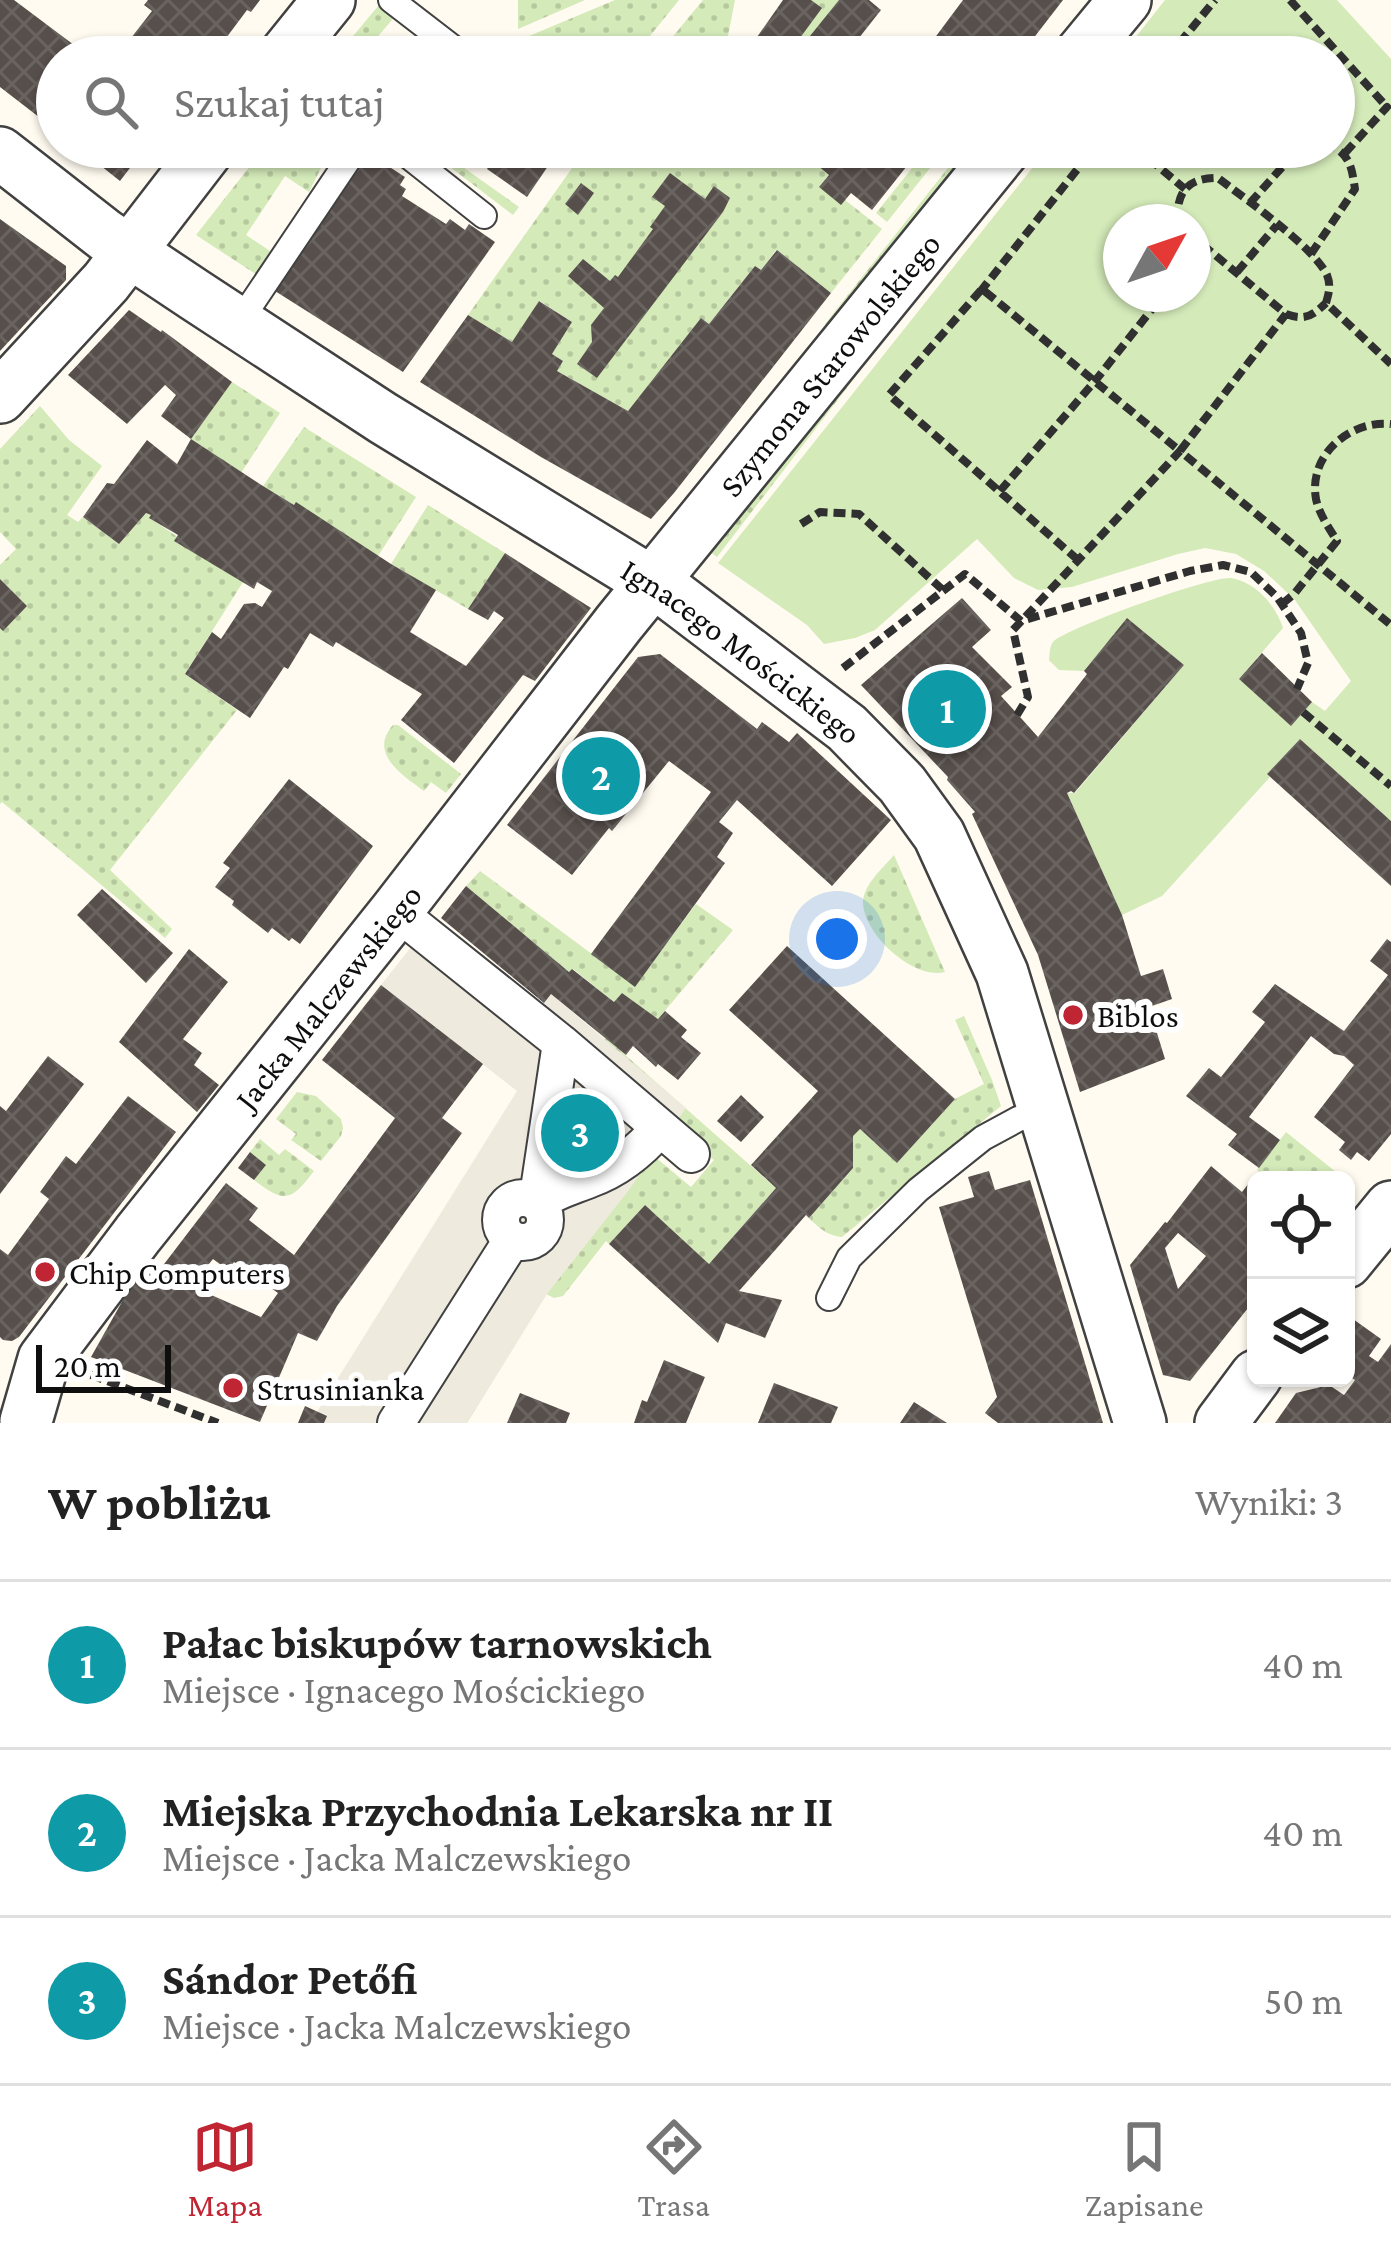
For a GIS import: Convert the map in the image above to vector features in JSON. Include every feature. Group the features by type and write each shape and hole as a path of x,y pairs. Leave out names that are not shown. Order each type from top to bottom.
{"street":[{"path":"301,36 329,0"},
{"path":"1095,36 1124,0"},
{"name":"Ignacego Mościckiego","path":"0,152 105,235 238,324 672,595 847,728 902,784 939,835 1003,973 1140,1423"},
{"path":"0,397 73,320 194,168"},
{"name":"Szymona Starowolskiego","path":"652,584 989,168"},
{"name":"Jacka Malczewskiego","path":"19,1420 44,1359 111,1269 652,584"},
{"path":"416,927 691,1154"},
{"path":"537,1203 561,1043"},
{"path":"537,1203 556,1190 624,1162 660,1128"},
{"path":"395,1423 512,1240 503,1229 505,1208 516,1200 537,1203"},
{"path":"1355,1251 1391,1207"},
{"path":"1221,1423 1248,1387"}],"lane":[{"path":"391,0 438,36"},
{"path":"238,324 343,168"},
{"path":"423,168 484,216"},
{"path":"829,1298 849,1258 918,1190 983,1138 1045,1111"}],"path":[{"path":"1185,36 1215,0"},
{"path":"1289,0 1322,36"},
{"path":"1355,73 1389,110 1355,143"},
{"path":"1077,168 979,293 889,395 1078,560"},
{"path":"1159,168 1185,190"},
{"path":"1250,203 1281,168"},
{"path":"1310,254 1354,189 1352,168"},
{"path":"1178,204 1198,178 1217,178 1310,254 1326,273 1330,289 1326,303 1313,316 1299,319 1286,314 1211,251"},
{"path":"1237,272 1277,225"},
{"path":"979,293 982,289 1391,625"},
{"path":"1326,303 1391,364"},
{"path":"1000,491 1150,312"},
{"path":"1017,715 1028,697 1012,630 1180,452 1286,314"},
{"path":"1282,604 1337,542 1316,499 1316,473 1337,440 1357,428 1391,424"},
{"path":"801,524 820,512 859,514 944,591"},
{"path":"1022,621 1223,565 1251,572 1301,632 1308,663 1297,689"},
{"path":"837,672 965,574 1022,621"},
{"path":"1303,712 1391,786"},
{"path":"79,1371 218,1423"}],"green space":[{"path":"518,0 585,0 518,29"},
{"path":"615,0 679,0 650,36 529,36"},
{"path":"703,0 735,0 728,36 673,36"},
{"path":"811,0 839,0 838,36 801,36 821,8"},
{"path":"1165,0 1337,0 1391,59 1391,821 1300,739 1162,896 1122,915 1067,793 1075,793 1184,665 1127,619 1084,671 1059,670 1049,660 1051,646 1063,635 1109,615 1231,578 1264,596 1283,628 1239,679 1312,702 1325,711 1351,681 1295,600 1264,571 1236,554 1205,548 1072,587 1038,590 1014,578 977,539 875,630 824,644 807,625 718,563 1032,168 1355,168 1355,36 1137,36"},
{"path":"379,5 396,15 378,36 353,36"},
{"path":"249,168 321,168 309,192 285,176 246,235 270,251 257,275 196,235"},
{"path":"451,168 464,168 519,207 513,215"},
{"path":"572,168 821,168 829,175 820,186 882,229 831,293 776,250 761,270 755,266 709,324 702,319 628,411 557,371 563,361 552,354 572,322 540,301 512,342 468,315"},
{"path":"912,168 930,168 887,222 876,213"},
{"path":"948,168 960,168 832,329 825,324"},
{"path":"888,317 896,324 717,557 709,551"},
{"path":"232,382 280,413 241,473 191,439"},
{"path":"40,406 69,440 102,466 67,515 78,522 83,517 119,544 146,513 243,582 185,674 237,710 110,870 172,929 165,938 0,804 0,628 27,606 0,579 0,565 16,549 0,532 0,449"},
{"path":"304,427 416,497 378,556 263,486"},
{"path":"428,505 505,553 468,609 391,564"},
{"path":"393,725 461,774 446,793 431,782 424,791 391,762 384,745"},
{"path":"894,855 945,972 933,973 906,962 881,941 866,915 866,890"},
{"path":"480,871 635,986 696,904 733,930 658,1019 622,993 614,1002 573,969 569,972 466,886"},
{"path":"964,1016 1001,1106 842,1237 824,1231 809,1218 853,1168 853,1136 860,1129 897,1163 955,1099 984,1084 955,1020"},
{"path":"606,1038 776,1188 709,1264 645,1205 609,1244 606,1241 563,1296 546,1294 467,1423 421,1423 648,1151 691,1187 714,1160 591,1056"},
{"path":"297,1092 316,1096 341,1119 341,1136 321,1161 291,1140 296,1134 276,1119"},
{"path":"1286,1132 1335,1171 1258,1171"},
{"path":"260,1139 279,1155 285,1149 314,1171 293,1193 281,1196 254,1180 266,1165 250,1152"}],"shaded area":[{"path":"430,923 538,1010 551,994 686,1108 547,1294 467,1423 310,1423 517,1091 381,985"}],"building":[{"path":"0,0 14,0 62,36 36,36 36,115 0,87"},
{"path":"148,0 260,0 228,36 133,36 152,11 144,5"},
{"path":"783,0 811,0 822,8 801,36 758,36"},
{"path":"839,0 869,0 881,10 861,36 810,36"},
{"path":"963,0 1063,0 1035,36 936,36"},
{"path":"104,168 130,168 120,181"},
{"path":"354,168 391,168 405,177 400,185 406,189 402,196 446,224 450,219 465,230 469,224 495,242 403,372 275,291"},
{"path":"488,168 547,168 527,197"},
{"path":"821,168 905,168 872,210 851,193 841,205 819,187 829,175"},
{"path":"670,173 705,199 714,186 730,198 597,378 577,364 592,342 591,325 604,308 568,276 583,259 610,281 618,277 665,206 652,197"},
{"path":"581,183 594,193 578,215 565,204"},
{"path":"0,219 66,266 66,280 0,351"},
{"path":"777,250 831,293 651,519 420,382 468,315 512,342 539,301 572,322 552,354 563,361 557,371 628,411 701,318 709,324 755,266 761,270"},
{"path":"129,310 232,382 191,439 161,416 176,395 165,385 127,424 68,375"},
{"path":"191,439 436,590 410,632 466,666 504,618 494,611 488,620 468,609 505,553 591,608 535,681 523,675 454,763 401,720 422,694 336,642 333,647 310,633 250,718 185,674 212,632 221,639 244,604 262,607 272,591 257,582 254,589 174,541 178,535 146,513 119,544 83,517 147,440 177,464"},
{"path":"0,579 27,606 3,631 0,628"},
{"path":"962,598 991,630 972,647 1012,687 1001,696 1038,737 1127,618 1184,665 1074,793 1067,793 1122,915 1141,976 1163,969 1172,999 1149,1007 1165,1059 1080,1092 1038,955 975,812 861,685"},
{"path":"1262,653 1312,702 1291,726 1239,679"},
{"path":"660,654 757,729 762,722 789,742 797,733 891,820 832,886 737,800 719,822 733,833 717,857 725,863 635,987 591,954 711,792 669,761 572,875 507,825 638,657"},
{"path":"1300,739 1391,821 1391,886 1267,774"},
{"path":"289,779 373,846 300,944 272,928 268,933 215,887 230,868 223,863"},
{"path":"466,886 569,972 572,969 614,1002 622,993 658,1019 665,1011 687,1030 681,1037 701,1053 678,1080 633,1046 626,1055 551,994 544,1003 441,918"},
{"path":"102,889 173,953 146,983 77,915"},
{"path":"1387,939 1391,942 1391,1134 1369,1161 1357,1152 1351,1160 1339,1150 1345,1142 1314,1117 1354,1065 1311,1036 1249,1117 1280,1140 1259,1168 1228,1145 1237,1134 1186,1096 1209,1068 1221,1077 1265,1022 1252,1012 1275,984 1344,1031 1388,975 1370,961"},
{"path":"787,946 955,1099 897,1163 860,1129 853,1136 853,1168 739,1291 782,1300 765,1338 726,1323 718,1343 609,1244 645,1205 709,1264 776,1188 751,1165 818,1091 729,1010"},
{"path":"189,949 228,982 183,1039 202,1053 194,1065 219,1085 197,1112 119,1042"},
{"path":"381,985 483,1064 442,1118 462,1133 337,1306 317,1341 298,1333 260,1422 91,1357 142,1266 158,1272 226,1183 258,1208 249,1220 294,1255 395,1118 322,1060","holes":["213,1259 228,1270 234,1262 278,1293 261,1317 191,1286"]},
{"path":"48,1056 84,1084 0,1194 0,1106 6,1111"},
{"path":"741,1095 764,1117 741,1142 717,1121"},
{"path":"128,1096 176,1132 19,1337 3,1340 0,1249 8,1255 49,1199 40,1192 66,1156 76,1164"},
{"path":"250,1152 266,1165 254,1180 238,1168"},
{"path":"1211,1166 1242,1192 1247,1186 1247,1309 1190,1381 1163,1375 1130,1265","holes":["1178,1233 1206,1256 1178,1289 1165,1248"]},
{"path":"989,1171 995,1190 1030,1180 1103,1423 998,1423 985,1413 997,1397 939,1207 974,1197 968,1177"},
{"path":"1355,1320 1381,1339 1369,1356 1378,1362 1391,1344 1391,1423 1275,1423 1296,1393 1332,1387 1344,1395 1355,1387"},
{"path":"664,1360 705,1377 686,1423 634,1423 642,1400 647,1402"},
{"path":"774,1383 838,1407 831,1423 758,1423"},
{"path":"520,1393 570,1413 566,1423 507,1423"},
{"path":"914,1402 947,1423 900,1423"},
{"path":"305,1406 327,1416 324,1423 298,1423"}],"place":[{"name":"Pałac biskupów tarnowskich","path":"947,709"},
{"name":"Miejska Przychodnia Lekarska nr II","path":"601,776"},
{"name":"Biblos","path":"1073,1015"},
{"name":"Sándor Petőfi","path":"580,1133"},
{"name":"Chip Computers","path":"45,1272"},
{"name":"Strusinianka","path":"233,1388"}]}
